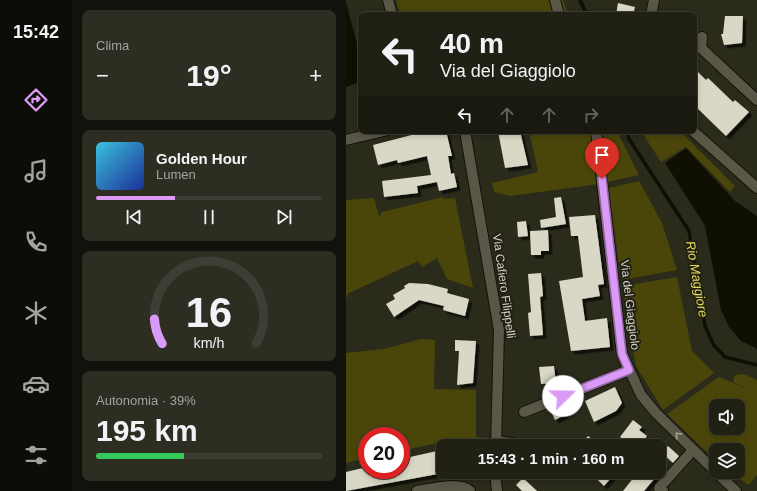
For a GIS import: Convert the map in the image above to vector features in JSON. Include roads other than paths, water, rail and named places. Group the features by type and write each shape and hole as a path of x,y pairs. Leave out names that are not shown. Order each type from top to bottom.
{"street":[{"path":"388,0 391,12"},
{"path":"556,0 558,12"},
{"path":"652,12 654,0"},
{"path":"702,37 701,48 757,100"},
{"path":"346,140 371,134"},
{"name":"Via Cafiero Filippelli","path":"466,134 499,330 496,439"},
{"name":"Via del Giaggiolo","path":"596,134 622,354 642,395 656,413 709,465"},
{"path":"696,134 757,188"},
{"path":"524,412 629,370"},
{"path":"663,491 659,488 693,450"},
{"path":"496,479 497,491"},
{"name":"Via del Giaggiolo","path":"723,479 736,491"},
{"path":"417,491 454,486 467,488 470,491"}],"waterway":[{"name":"Rio Maggiore","path":"580,0 586,12"},
{"name":"Rio Maggiore","path":"628,134 629,139 689,231 705,326 713,344 725,357 757,365"}]}
